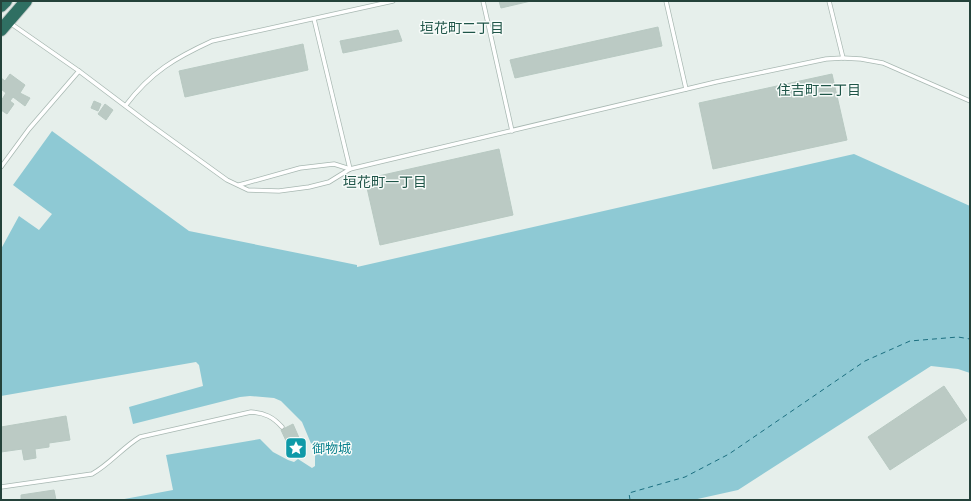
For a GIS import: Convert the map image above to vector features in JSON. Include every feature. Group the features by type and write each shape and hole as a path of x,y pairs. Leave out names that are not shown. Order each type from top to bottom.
{"highway":[{"path":"1,6 6,1"},
{"path":"4,26 26,1"}],"lane":[{"path":"126,105 150,77 171,62 212,41 393,1"},
{"path":"483,1 512,131"},
{"path":"666,1 686,89"},
{"path":"829,1 843,58"},
{"path":"314,19 350,169"},
{"path":"4,26 79,71 221,176 248,190 279,191 309,188 329,182 350,169 686,89 826,59 861,59 883,63 970,101"},
{"path":"1,167 30,129 79,71"},
{"path":"239,185 300,168 334,164 350,169"},
{"path":"1,487 92,474 101,469 140,437 251,412 267,414 282,427"}],"water":[{"path":"52,131 189,231 357,265 357,267 854,154 970,206 970,373 958,369 931,366 738,490 693,500 119,500 173,490 166,455 260,439 273,452 294,462 298,459 312,468 315,466 315,453 302,422 281,401 274,398 250,396 240,397 133,424 129,407 203,386 199,365 196,362 1,396 1,249 19,216 39,230 52,214 13,185"}],"building":[{"path":"499,1 531,1 501,8"},
{"path":"658,27 662,46 515,78 510,60"},
{"path":"398,30 402,41 343,53 340,41"},
{"path":"303,44 308,70 185,97 179,71"},
{"path":"10,74 25,85 20,93 30,98 25,106 13,97 10,101 14,104 7,114 1,110 1,101 6,93 1,89 1,78 5,81"},
{"path":"832,74 847,140 713,169 699,103"},
{"path":"94,101 101,104 98,111 91,108"},
{"path":"105,104 113,110 106,120 98,114"},
{"path":"499,149 513,215 380,245 365,179"},
{"path":"944,386 967,420 890,470 868,437"},
{"path":"66,416 70,440 49,443 49,447 35,449 36,458 24,460 22,449 1,452 1,427"},
{"path":"293,424 300,440 288,445 281,430"},
{"path":"54,490 56,500 21,500 21,495"}],"ferry route":[{"path":"630,500 629,493 685,477 729,454 865,361 910,341 958,337 970,339"}],"place":[{"name":"御物城","path":"296,448"}],"district":[{"name":"垣花町二丁目","path":"462,28"},
{"name":"住吉町二丁目","path":"819,90"},
{"name":"垣花町一丁目","path":"385,182"}]}
